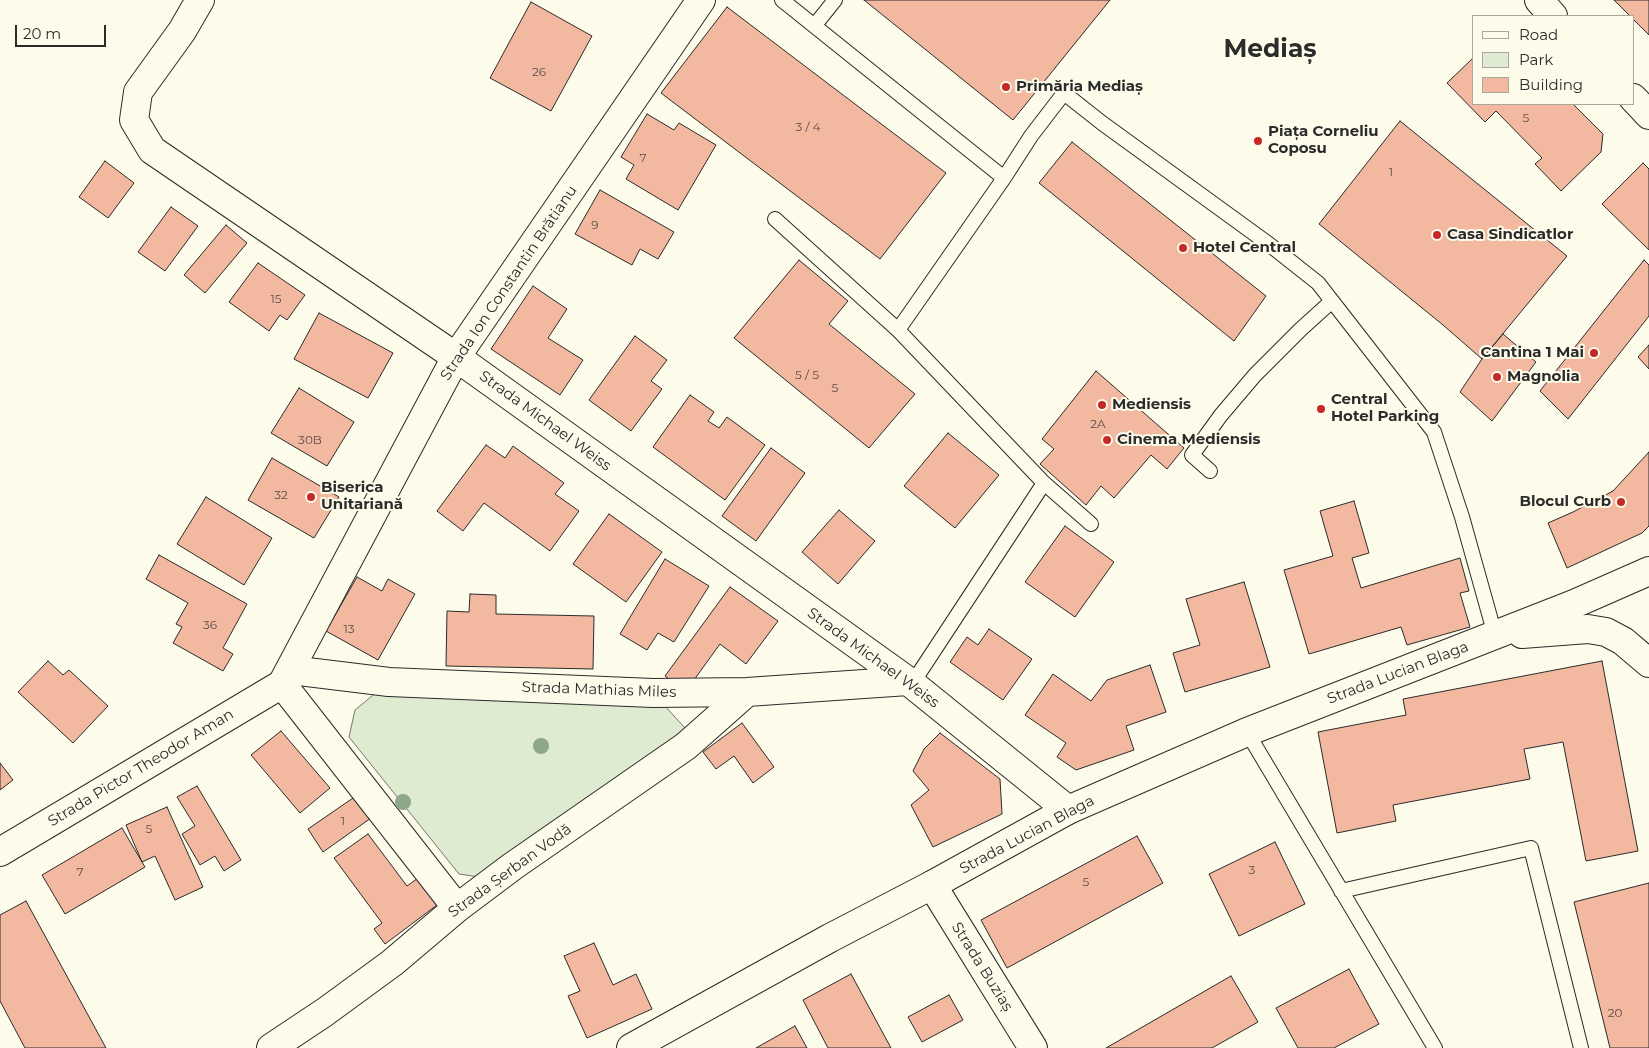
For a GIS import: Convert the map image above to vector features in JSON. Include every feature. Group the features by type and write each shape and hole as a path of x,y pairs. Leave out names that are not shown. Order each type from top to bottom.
{"street":[{"name":"Strada Michael Weiss","path":"200,0 182,31 138,92 134,120 152,150 456,357 910,682 1068,810"},
{"name":"Strada Ion Constantin Brătianu","path":"287,677 456,357 701,0"},
{"path":"1539,0 1552,15"},
{"path":"1634,99 1649,114"},
{"name":"Strada Lucian Blaga","path":"631,1048 1068,810 1247,732 1495,636 1649,571"},
{"name":"Strada Lucian Blaga","path":"1495,636 1588,629 1606,632 1623,641 1649,663"},
{"path":"287,677 457,908"},
{"name":"Strada Mathias Miles","path":"287,677 653,693 747,692 910,682"},
{"name":"Strada Pictor Theodor Aman","path":"0,852 287,677"},
{"name":"Strada Șerban Vodă","path":"270,1048 325,1012 392,963 457,908 513,866 686,746 747,692"},
{"name":"Strada Buziaș","path":"932,885 1033,1048"}],"lane":[{"path":"782,0 1004,178"},
{"path":"815,25 835,0"},
{"path":"898,330 1031,136 1064,93 1318,283 1434,432 1462,517 1495,636"},
{"path":"775,219 898,330 1044,483 1091,524"},
{"path":"1210,471 1192,455 1221,415 1255,375 1332,301"},
{"path":"910,682 1044,483"},
{"path":"1247,732 1435,1048"},
{"path":"1341,891 1531,848 1581,1048"}],"green space":[{"path":"389,682 653,693 685,728 686,746 486,878 459,874 349,737 355,710"}],"building":[{"name":"Primăria Mediaș","path":"864,0 1110,0 1013,120"},
{"path":"1614,0 1649,0 1649,35 1634,20 1634,15 1629,15"},
{"path":"531,2 592,36 551,111 490,78"},
{"path":"727,7 946,173 880,259 661,93"},
{"path":"1472,59 1472,105 1574,105 1603,134 1601,152 1561,191 1535,164 1542,158 1496,111 1485,122 1447,83"},
{"path":"647,114 674,130 679,123 716,145 678,210 626,179 634,165 621,157"},
{"name":"Casa Sindicatlor","path":"1400,121 1567,256 1482,359 1319,224"},
{"path":"1072,142 1266,296 1234,341 1039,183"},
{"path":"105,161 134,183 108,218 79,197"},
{"path":"1643,163 1649,169 1649,250 1602,204"},
{"path":"600,190 674,232 658,259 640,249 632,265 575,234"},
{"path":"171,207 198,226 165,271 138,252"},
{"path":"226,225 247,243 205,293 184,275"},
{"path":"799,260 848,301 829,324 915,394 869,448 734,338"},
{"name":"Cantina 1 Mai","path":"1644,260 1649,265 1649,316 1568,419 1540,391"},
{"path":"258,263 305,295 287,320 280,315 269,331 229,302"},
{"path":"533,286 567,309 548,338 583,360 560,395 491,349"},
{"path":"319,313 393,353 368,398 294,359"},
{"name":"Magnolia","path":"1503,334 1536,362 1492,421 1460,392 1482,359"},
{"path":"635,336 667,360 651,381 662,389 631,431 589,400"},
{"path":"1649,345 1649,369 1638,357"},
{"name":"Mediensis","path":"1096,371 1184,448 1167,469 1151,455 1114,498 1101,486 1086,505 1040,464 1054,449 1042,439"},
{"path":"299,388 354,422 327,466 271,433"},
{"path":"690,395 714,412 708,421 719,428 727,417 765,445 725,500 653,447"},
{"path":"948,433 999,475 955,528 904,486"},
{"path":"486,445 505,458 513,446 564,483 555,494 579,511 550,551 484,503 463,531 437,511"},
{"path":"771,448 805,473 756,541 722,516"},
{"name":"Blocul Curb","path":"1649,452 1649,526 1642,533 1567,568 1548,523 1613,491"},
{"path":"272,458 339,497 314,538 248,500"},
{"path":"206,497 272,538 244,585 177,544"},
{"path":"1354,501 1369,553 1352,558 1361,588 1460,558 1469,591 1460,593 1470,627 1407,645 1401,627 1309,654 1284,570 1333,556 1320,511"},
{"path":"839,510 875,541 838,584 802,552"},
{"path":"609,514 662,552 626,602 573,564"},
{"path":"1065,526 1114,562 1075,617 1025,582"},
{"path":"159,555 247,604 223,648 233,654 223,671 173,643 182,627 176,624 188,603 146,579"},
{"path":"665,559 709,586 674,642 658,633 647,650 620,634"},
{"path":"357,577 382,591 388,579 415,594 378,660 326,631"},
{"path":"1244,582 1270,667 1185,692 1173,653 1200,645 1186,599"},
{"path":"730,587 778,621 746,664 720,644 686,691 665,676"},
{"path":"470,594 496,595 496,614 594,616 593,669 446,666 447,611 469,612"},
{"path":"989,629 1032,659 1003,700 950,662 967,637 978,645"},
{"path":"48,661 63,675 69,670 108,706 73,743 18,692"},
{"path":"1602,661 1638,851 1586,861 1563,742 1524,749 1530,779 1393,805 1396,821 1337,833 1318,732 1406,715 1403,699"},
{"path":"1150,665 1166,712 1126,726 1134,750 1076,770 1057,757 1066,743 1025,715 1053,674 1091,701 1107,680"},
{"path":"742,723 774,767 753,783 734,756 716,769 703,752"},
{"path":"281,731 330,788 300,813 251,755"},
{"path":"940,733 1000,779 1002,814 933,847 911,805 929,790 913,771 924,749"},
{"path":"0,763 13,780 0,790"},
{"path":"197,786 241,860 224,871 215,856 200,865 182,834 195,826 177,797"},
{"path":"356,796 371,818 323,852 308,829"},
{"path":"167,807 203,887 175,900 155,856 142,862 126,825"},
{"path":"122,828 145,867 65,914 42,875"},
{"path":"368,834 407,886 425,873 445,899 385,944 374,929 382,923 334,858"},
{"path":"1137,836 1163,883 1007,968 981,920"},
{"path":"1275,842 1305,904 1239,936 1209,874"},
{"path":"1649,883 1649,1048 1610,1048 1574,902"},
{"path":"26,901 106,1048 25,1048 0,1001 0,915"},
{"path":"594,943 613,985 636,974 652,1009 587,1038 568,996 580,991 564,956"},
{"path":"1349,969 1379,1024 1334,1048 1298,1048 1276,1008"},
{"path":"851,974 891,1048 828,1048 803,1000"},
{"path":"1231,976 1258,1022 1212,1048 1106,1048"},
{"path":"949,995 963,1020 922,1042 908,1017"},
{"path":"795,1026 807,1048 756,1048"}],"place":[{"name":"Primăria Mediaș","path":"1006,87"},
{"name":"Piața Corneliu Coposu","path":"1258,141"},
{"name":"Casa Sindicatlor","path":"1437,235"},
{"name":"Hotel Central","path":"1183,248"},
{"name":"Cantina 1 Mai","path":"1594,353"},
{"name":"Magnolia","path":"1497,377"},
{"name":"Mediensis","path":"1102,405"},
{"name":"Central Hotel Parking","path":"1321,409"},
{"name":"Cinema Mediensis","path":"1107,440"},
{"name":"Biserica Unitariană","path":"311,497"},
{"name":"Blocul Curb","path":"1621,502"}],"district":[{"name":"Mediaș","path":"1270,50"}]}
